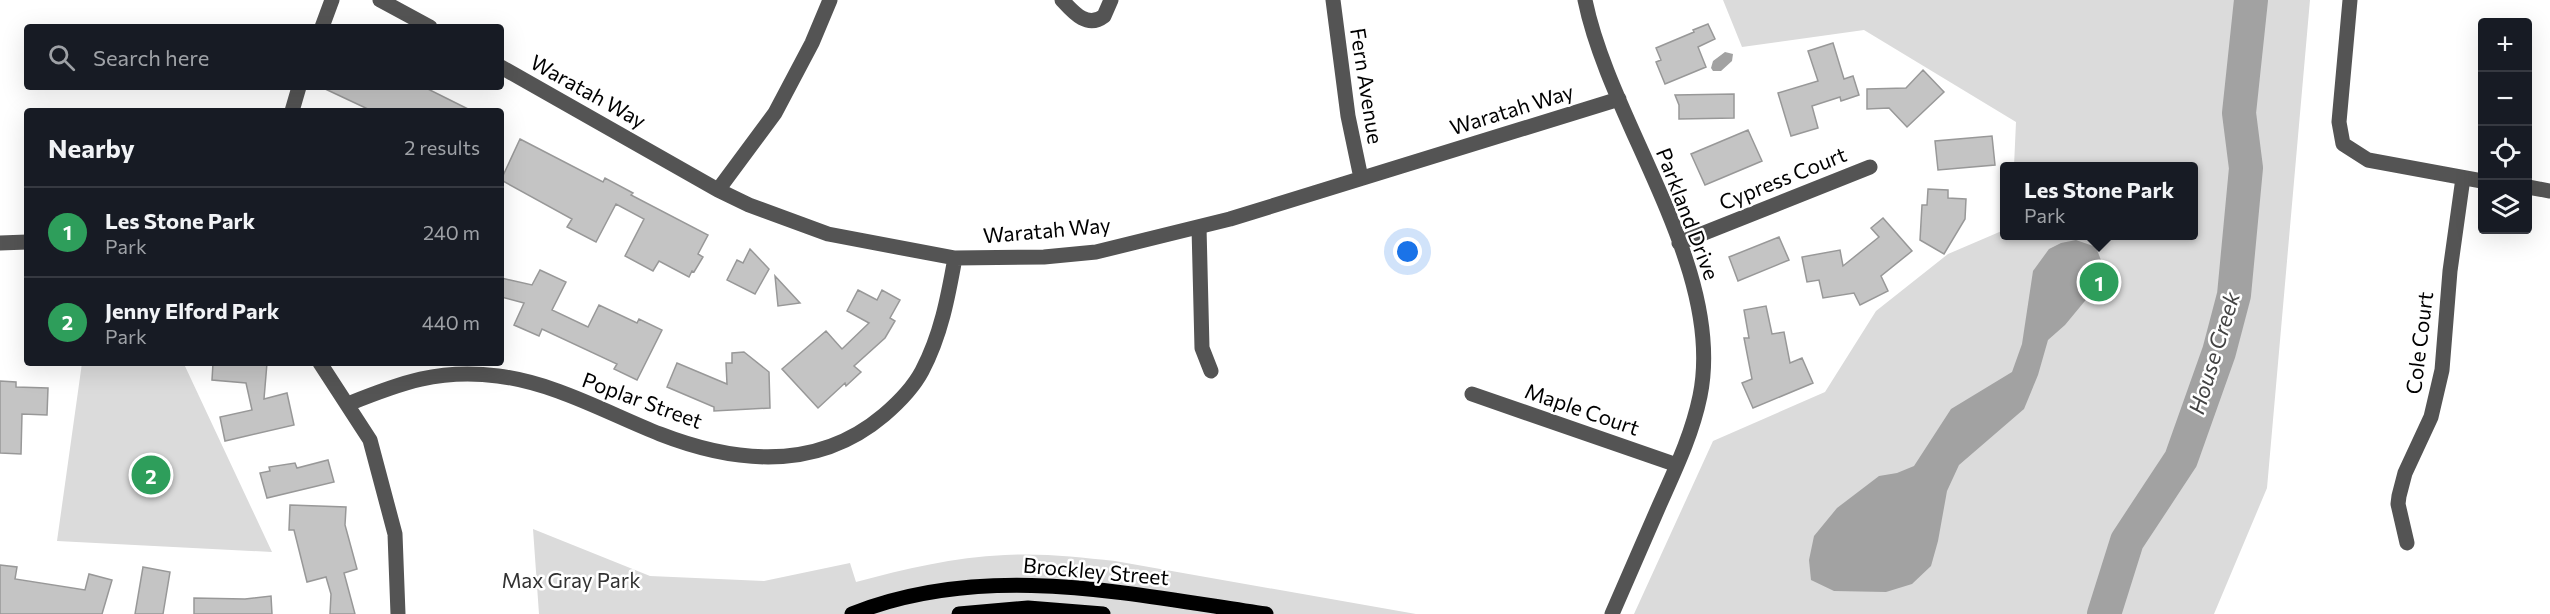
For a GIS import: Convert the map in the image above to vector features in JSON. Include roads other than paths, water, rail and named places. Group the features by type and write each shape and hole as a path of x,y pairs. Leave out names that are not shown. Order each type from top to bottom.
{"main road":[{"name":"Brockley Street","path":"852,614 900,599 998,585 1092,588 1266,614"},
{"name":"Brockley Street","path":"959,614 1028,608 1103,614"}],"street":[{"path":"323,24 332,0"},
{"path":"380,0 424,24"},
{"path":"718,190 775,113 812,43 830,0"},
{"path":"1062,0 1080,18 1092,21 1104,16 1111,0"},
{"name":"Fern Avenue","path":"1333,0 1346,106 1361,178"},
{"name":"Parkland Drive","path":"1584,0 1619,99 1679,243 1701,325 1703,361 1700,395 1686,447 1612,614"},
{"path":"2350,0 2339,122 2343,144 2368,160 2478,180"},
{"name":"Waratah Way","path":"504,69 718,190 749,205 828,234 955,258 1044,257 1096,252 1199,227 1619,99"},
{"path":"293,108 298,90"},
{"name":"Cypress Court","path":"1679,243 1870,167"},
{"name":"Cole Court","path":"2407,543 2398,504 2399,496 2405,472 2431,417 2442,370 2450,271 2463,178"},
{"path":"2532,189 2550,191"},
{"path":"1199,227 1202,348 1210,371"},
{"path":"0,243 24,242"},
{"name":"Poplar Street","path":"348,404 415,379 465,374 496,375 526,381 662,435 704,447 747,455 782,458 810,454 854,436 876,422 898,403 921,373 946,310 955,258"},
{"path":"322,366 370,440 395,534 398,614"},
{"name":"Maple Court","path":"1472,394 1677,465"}],"waterway":[{"name":"House Creek","path":"2104,614 2127,541 2181,459 2219,352 2234,295 2246,168 2239,113 2251,0"}],"place":[{"name":"Les Stone Park","path":"2099,282"},
{"name":"Jenny Elford Park","path":"151,475"}],"park label":[{"name":"Max Gray Park","path":"571,581"}]}
